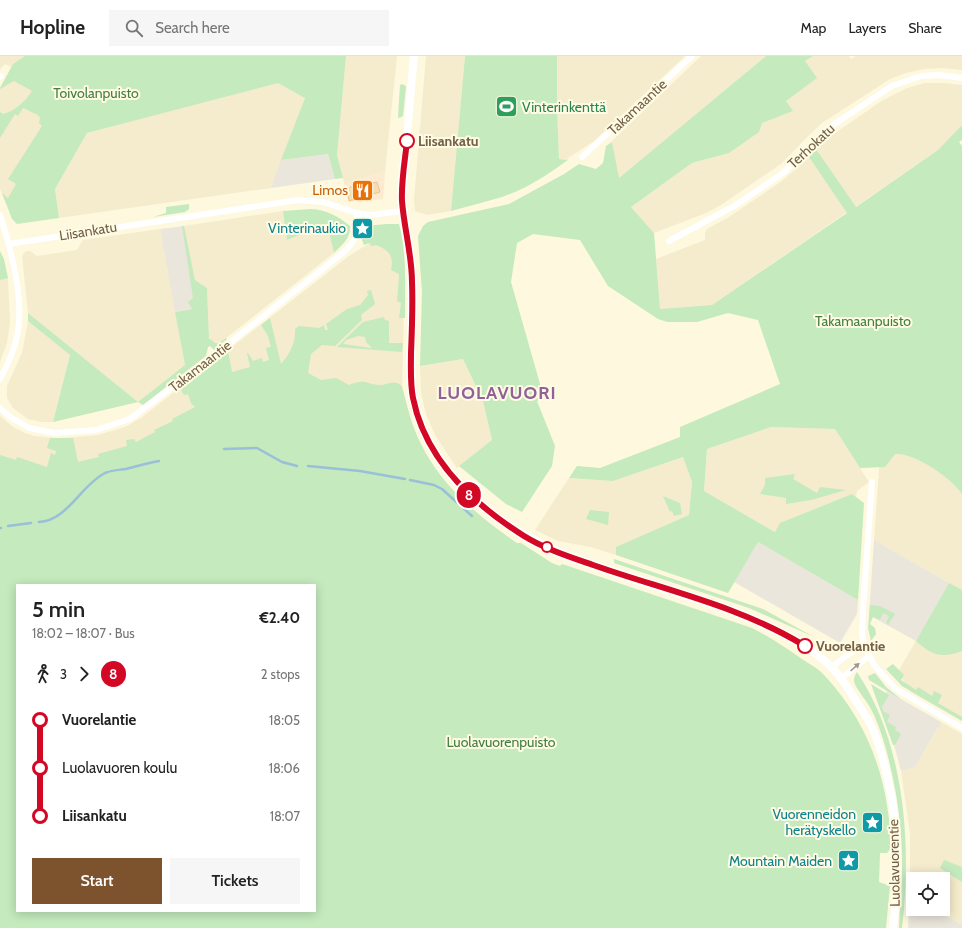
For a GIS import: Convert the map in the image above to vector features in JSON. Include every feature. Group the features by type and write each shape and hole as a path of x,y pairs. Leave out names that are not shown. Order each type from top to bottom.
{"street":[{"name":"Luolavuorentie","path":"414,56 402,198 411,262 410,375 412,397 426,437 434,451 456,480 477,502 496,518 525,537 570,557 753,619 792,638 832,667 842,678 871,724 889,784 894,810 897,855 897,893 893,928"},
{"name":"Takamaantie","path":"582,157 692,56"},
{"name":"Terhokatu","path":"669,241 736,205 782,173 830,126 892,86 921,76 939,75 962,78"},
{"name":"Liisankatu","path":"9,244 298,200 323,202 357,213 370,214 403,211"},
{"name":"Takamaantie","path":"0,408 19,423 37,430 54,433 96,430 130,419 222,349 344,252 352,244 357,234 357,213"},
{"path":"0,215 9,244 18,294 17,336 12,352 0,379"},
{"path":"872,482 862,634 864,645 869,656 881,674 896,689 962,728"},
{"path":"832,667 864,645"},
{"path":"842,678 869,656"}],"shaded area":[{"path":"0,56 36,56 12,67 5,64 0,69"},
{"path":"346,56 397,56 385,172 344,183 337,155"},
{"path":"426,56 465,56 451,211 427,215 415,211 414,200"},
{"path":"557,56 685,56 594,141 565,160 559,160"},
{"path":"701,56 766,56 618,179 612,141"},
{"path":"813,56 849,56 851,59 856,56 962,56 962,70 942,68 924,69 906,73 890,79 822,123 781,164 721,205 706,213 654,233 631,207 692,163 729,153 762,123 792,111 786,101 805,61"},
{"path":"7,76 62,108 6,204 0,189 0,88"},
{"path":"278,82 305,98 271,188 59,218 55,189 87,133"},
{"path":"925,83 962,85 962,125 938,150 855,207 816,149 831,136 883,100 907,88"},
{"path":"328,154 335,179 271,188 281,160"},
{"path":"809,157 847,212 712,305 660,309 656,259 705,240 705,233 707,229 729,217 782,181"},
{"path":"385,172 383,199 361,202 349,201 344,183"},
{"path":"283,211 287,240 327,224 334,253 221,342 215,343 209,336 207,288 195,280 184,226"},
{"path":"184,226 200,307 175,312 160,229"},
{"path":"160,229 185,365 138,402 28,313 22,256 26,251 30,251 37,256 77,250 83,240"},
{"path":"376,239 401,249 397,301 404,304 402,389 398,396 205,368 349,256"},
{"path":"8,278 10,323 7,343 0,362 0,280"},
{"path":"28,321 70,355 53,422 41,422 28,419 13,408 7,398 7,386 22,353"},
{"path":"463,359 483,401 492,440 457,468 435,435 426,414 421,393 420,366"},
{"path":"187,382 192,388 199,432 73,479 63,438 98,435 125,427 141,418"},
{"path":"0,416 13,427 25,433 35,436 56,438 67,484 0,483"},
{"path":"771,427 835,429 869,482 857,491 856,497 852,494 781,523 775,532 704,491 707,449"},
{"path":"881,442 962,473 962,721 911,692 898,672 949,583 874,540"},
{"path":"683,457 692,482 689,515 617,547 616,555 591,547 558,541 535,530 569,478 613,481"},
{"path":"874,540 949,583 916,641 869,615"},
{"path":"758,542 858,600 857,614 840,643 734,582"},
{"path":"887,691 941,722 940,728 938,727 915,767 901,771 892,737 880,704"},
{"path":"941,722 962,734 962,925 947,916 950,916 950,872 910,872 910,834 901,771 915,767"},
{"path":"909,916 947,916 962,925 962,928 908,928"}],"green space":[{"name":"Toivolanpuisto","path":"25,56 346,56 337,155 343,178 335,179 328,154 281,160 305,98 278,83 87,133 55,189 59,218 17,224 12,219 2,193 8,198 16,184 8,179 42,126 39,123 40,118 38,115 23,108 18,116 15,114 0,138 0,112 3,114 7,113 16,108 32,91 14,81 0,88 13,64"},
{"path":"465,56 557,56 559,159 569,159 545,176 520,190 502,197 451,211"},
{"name":"Takamaanpuisto","path":"766,56 813,56 805,61 817,78 786,101 793,111 762,123 759,132 729,153 692,163 631,207 654,233 660,309 712,305 847,213 809,157 816,149 856,207 938,150 962,125 962,140 959,142 962,146 962,494 950,481 932,467 903,454 895,454 885,467 860,468 835,429 771,427 707,449 704,491 775,532 780,523 852,494 864,503 858,600 758,542 728,593 616,555 616,547 689,515 692,482 683,457 613,481 569,478 577,466 600,468 680,437 680,427 780,384 758,320 728,313 697,322 667,322 658,319 608,286 580,240 533,234 517,243 511,282 544,398 537,401 555,446 552,466 522,512 506,504 459,466 492,440 483,401 463,359 420,366 422,292 418,236 423,226 428,222 509,204 564,174 579,164 596,169 603,163 606,146 612,142 619,178"},
{"path":"402,84 406,86 403,116 399,118 400,85"},
{"path":"189,204 189,209 185,212 153,217 166,213 166,207"},
{"path":"311,209 332,214 350,226 347,238 334,253 327,224 287,240 283,211"},
{"path":"399,224 402,235 405,271 405,318 399,318 401,303 397,301 399,274 391,270 392,261 390,254 376,245 372,246 369,243 364,245 362,240 365,226"},
{"path":"182,226 184,226 195,280 207,288 209,338 215,343 219,343 226,338 227,339 214,350 210,346 208,347 206,356 143,405 138,402 185,365 175,312 192,309 188,302 193,298"},
{"path":"0,251 4,259 8,278 0,280"},
{"name":"Luolavuorenpuisto","path":"371,290 375,304 361,315 362,320 335,346 322,345 311,354 308,373 321,380 336,378 349,385 362,382 378,385 393,382 399,384 402,386 417,435 428,458 438,472 449,486 475,511 517,543 521,543 552,563 560,566 562,564 752,628 816,668 840,694 854,713 865,734 881,777 886,800 891,848 887,853 880,853 879,882 890,886 886,928 0,928 0,455 16,460 17,457 47,467 51,453 55,455 56,451 47,448 50,438 73,438 78,462 99,457 98,454 127,446 126,440 134,439 136,442 155,432 154,430 173,421 172,419 195,407 191,403 188,394 184,395 180,388 228,351 232,372 250,367 247,353 253,361 262,358 263,362 269,360 266,348 271,347 268,336 261,325 270,318 281,364 292,348 295,329 299,326 319,328 324,325 325,330 328,330 326,324 347,309 360,305 368,295 367,291"},
{"path":"28,313 138,402 53,422 70,355 28,321"},
{"path":"384,317 385,320 389,321 389,343 403,343 402,352 337,347 363,322","holes":["358,336 365,337 366,342 372,348 343,344 346,340"]},
{"path":"795,474 793,479 817,493 820,487 846,490 811,500 786,504 786,498 760,494 765,485 765,478"},
{"path":"663,496 680,503 682,514 674,516 672,511 670,512"},
{"path":"590,510 609,512 608,525 586,519"},
{"path":"614,559 763,609 814,637 749,608 614,563"},
{"path":"949,583 962,590 962,651 942,655 927,650 916,641"},
{"path":"870,605 880,606 895,614 888,625 886,623 889,616 883,613 880,620 873,617 870,624 875,628 876,634 871,641 868,628"},
{"path":"893,664 904,675 901,680 916,690 918,687 932,696 934,691 942,695 938,703 962,717 962,721 902,686 886,669"},
{"path":"857,672 873,700 886,731 895,763 901,796 905,830 906,863 902,928 899,928 899,914 902,880 902,857 896,795 886,749 878,724 854,681"},
{"path":"875,673 886,687 902,700 869,680 868,676"},
{"path":"871,684 889,695 882,707 883,711 890,715 887,722 896,727 895,730 901,734 895,745 893,745"},
{"path":"944,860 962,867 962,882 950,874 950,872 946,872 940,868"}],"building":[{"name":"Limos","path":"377,182 380,192 349,201 346,188"}],"waterway":[{"path":"224,449 257,448 282,462 297,466"},
{"path":"39,522 58,516 88,486 105,473 159,461"},
{"path":"308,466 360,471 405,479"},
{"path":"410,480 434,485 442,489 472,516"},
{"path":"8,526 31,523"}],"bus line":[{"name":"8","path":"407,141 402,198 411,262 410,375 412,397 426,437 444,466 477,502 496,518 525,537 562,554 753,619 805,646"}],"place":[{"name":"Vinterinkenttä","path":"506,107"},
{"name":"Liisankatu","path":"407,141"},
{"name":"Limos","path":"363,190"},
{"name":"Vinterinaukio","path":"362,228"},
{"name":"Vuorelantie","path":"805,646"},
{"name":"Vuorenneidon herätyskello","path":"872,822"},
{"name":"Mountain Maiden","path":"848,861"}],"district":[{"name":"LUOLAVUORI","path":"497,393"}]}
